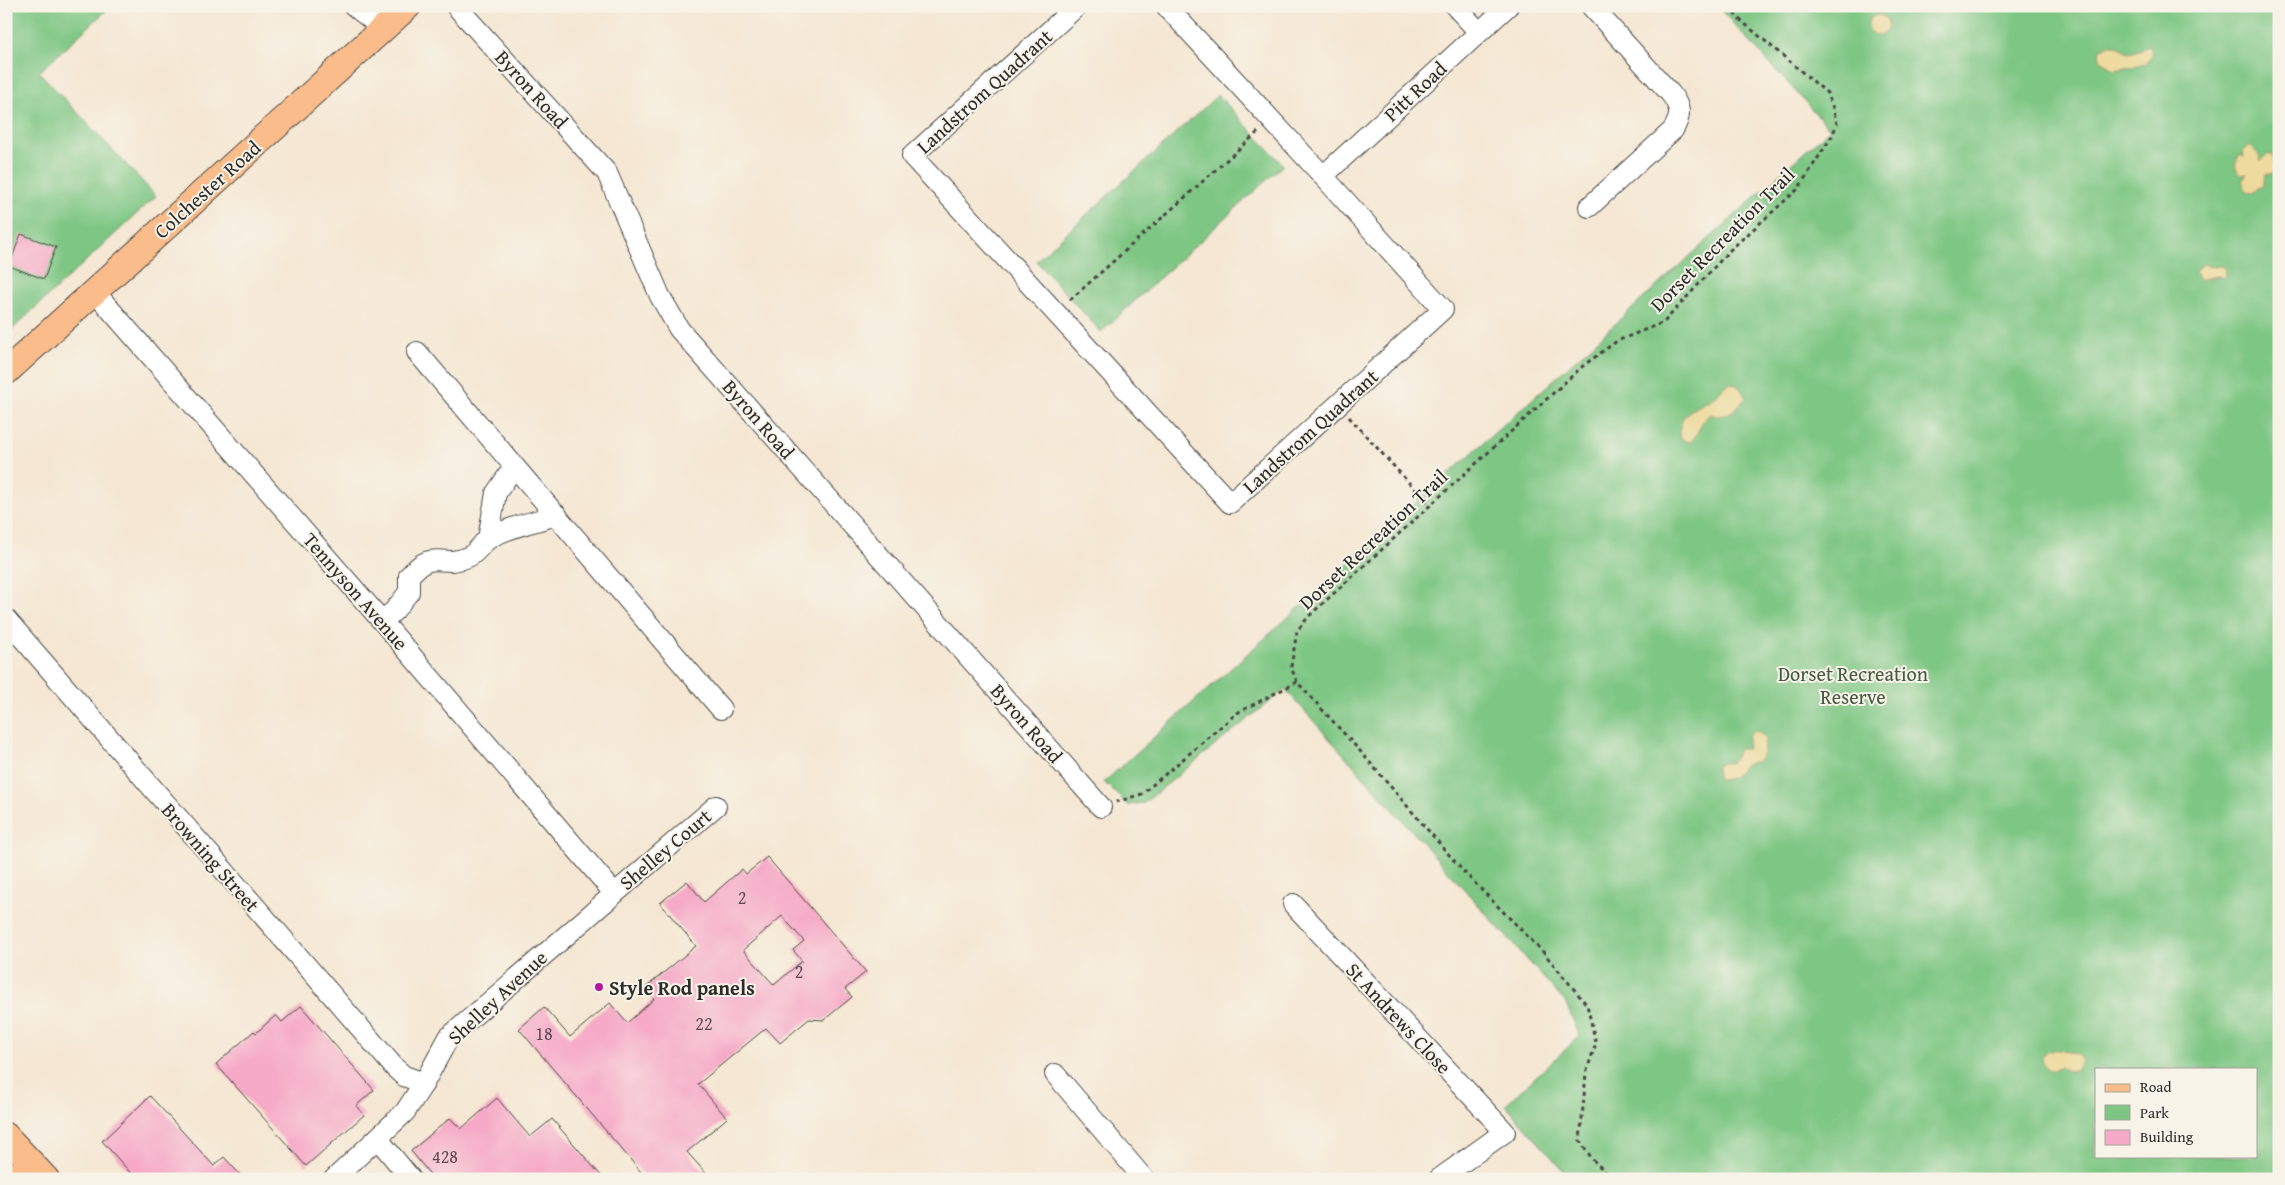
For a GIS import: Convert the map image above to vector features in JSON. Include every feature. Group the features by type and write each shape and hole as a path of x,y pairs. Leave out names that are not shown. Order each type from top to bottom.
{"main road":[{"name":"Colchester Road","path":"6,372 408,6"},
{"path":"6,1136 30,1173"}],"street":[{"path":"354,6 383,29"},
{"name":"Byron Road","path":"456,6 608,174 660,296 679,329 1101,808"},
{"name":"Landstrom Quadrant","path":"1078,6 912,156 1230,503 1443,309 1166,6"},
{"path":"1454,6 1478,32"},
{"name":"Pitt Road","path":"1323,176 1508,6"},
{"path":"1589,207 1672,130 1679,121 1680,111 1678,102 1591,6"},
{"name":"Tennyson Avenue","path":"94,292 382,621 614,893"},
{"path":"417,352 721,709"},
{"path":"488,538 496,493 514,467"},
{"path":"382,621 394,611 409,592 409,576 421,562 435,559 450,561 469,557 488,538 522,525 557,515"},
{"name":"Browning Street","path":"6,619 394,1068 404,1076 424,1083"},
{"name":"Shelley Court","path":"614,893 716,806"},
{"name":"Shelley Avenue","path":"334,1179 405,1112 424,1083 449,1037 614,893"},
{"name":"St Andrews Close","path":"1293,904 1505,1132 1439,1179"},
{"path":"1055,1074 1144,1179"},
{"path":"378,1139 411,1179"}],"path":[{"name":"Dorset Recreation Trail","path":"1297,682 1291,668 1298,631 1309,616 1584,365 1618,341 1664,322 1730,250 1798,190 1832,136 1837,124 1834,108 1826,93 1739,19 1728,6"},
{"path":"1070,300 1258,132"},
{"path":"1339,405 1430,506"},
{"path":"1101,808 1142,794 1237,713 1297,682 1360,751 1463,871 1544,953 1587,1005 1596,1043 1586,1073 1580,1141 1593,1160 1613,1179"}],"green space":[{"path":"6,6 109,8 39,72 156,196 6,335"},
{"name":"Dorset Recreation Reserve","path":"1717,6 2279,6 2279,1179 1571,1179 1505,1105 1580,1036 1565,1002 1285,689 1144,803 1127,805 1104,782 1527,404 1830,129"},
{"path":"1218,95 1283,165 1101,332 1036,261"}],"sand":[{"path":"1878,15 1885,18 1888,25 1885,32 1878,35 1871,32 1868,25 1871,18"},
{"path":"2106,45 2116,45 2130,53 2150,46 2150,59 2146,63 2134,67 2115,70 2100,59 2099,51"},
{"path":"2249,145 2260,156 2260,162 2268,154 2273,156 2275,173 2266,175 2263,185 2258,187 2253,193 2247,192 2242,181 2247,174 2241,175 2236,165 2240,155 2244,157 2243,151"},
{"path":"2203,264 2211,267 2222,266 2226,269 2224,278 2218,276 2199,280 2195,272"},
{"path":"1730,383 1740,388 1746,398 1726,414 1721,416 1710,414 1704,420 1691,442 1685,441 1679,436 1680,427 1685,416 1711,399"},
{"path":"1754,731 1759,732 1765,739 1763,753 1758,761 1745,765 1731,778 1721,780 1717,777 1716,767 1722,763 1731,763 1740,749 1747,749 1749,736"},
{"path":"2054,1049 2077,1054 2082,1060 2081,1064 2071,1071 2060,1067 2053,1071 2048,1069 2044,1064 2042,1056 2046,1051"}],"building":[{"path":"21,234 56,247 44,279 9,266"},
{"path":"767,857 866,972 845,989 852,997 824,1020 809,1019 780,1043 766,1028 698,1084 727,1118 687,1152 711,1179 647,1179 519,1029 544,1007 570,1037 610,1003 627,1023 654,999 645,988 696,946 660,903 687,881 704,902 742,869 746,874","holes":["782,916 804,941 793,950 802,961 774,985 743,950"]},
{"path":"301,1006 374,1090 356,1106 364,1115 306,1166 216,1064 254,1031 256,1033 276,1015 282,1022"},
{"path":"150,1096 214,1166 224,1157 244,1179 136,1179 102,1141"},
{"path":"497,1098 530,1137 552,1119 604,1179 434,1179 411,1151 450,1118 461,1129"}],"place":[{"name":"Style Rod panels","path":"599,987"}]}
